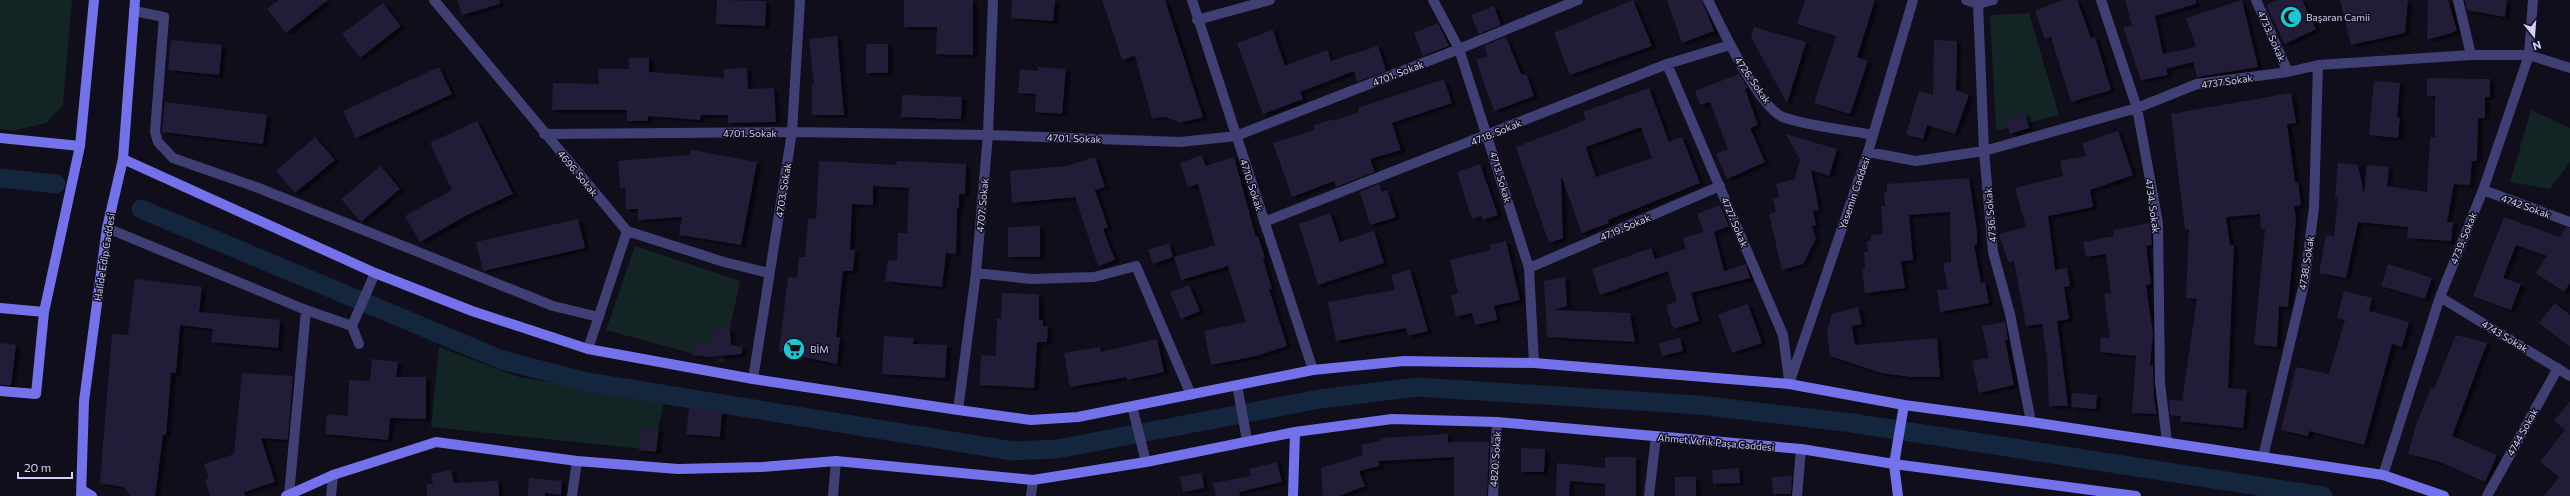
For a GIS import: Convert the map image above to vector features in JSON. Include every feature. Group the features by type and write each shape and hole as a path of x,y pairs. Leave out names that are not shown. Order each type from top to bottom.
{"street":[{"path":"0,391 36,394 44,312 80,146 94,0"},
{"name":"Halide Edip Caddesi","path":"81,493 84,402 107,228 123,159 135,0"},
{"name":"4696. Sokak","path":"434,0 627,232"},
{"name":"4703. Sokak","path":"752,379 792,132 800,0"},
{"name":"4707. Sokak","path":"958,410 976,273 988,135 993,0"},
{"name":"4710. Sokak","path":"1192,0 1197,20 1313,370"},
{"path":"1197,20 1270,0"},
{"name":"4713. Sokak","path":"1433,0 1459,49 1488,135 1529,268 1534,363"},
{"name":"4701. Sokak","path":"544,134 792,132 988,135 1180,142 1236,136 1459,49 1578,0"},
{"name":"4726. Sokak","path":"1708,0 1730,45 1763,98 1782,116 1873,135"},
{"name":"Yasemin Caddesi","path":"1789,384 1868,152 1913,0"},
{"path":"1966,0 1978,4 1993,0"},
{"name":"4734. Sokak","path":"2101,0 2137,108 2158,223 2160,383 2167,442"},
{"name":"4733. Sokak","path":"2256,0 2288,72"},
{"path":"2458,0 2472,55"},
{"name":"4739. Sokak","path":"2383,475 2440,297 2483,190 2529,55 2533,0"},
{"name":"4736. Sokak","path":"1978,4 1984,151 1993,252 2010,314 2031,422"},
{"path":"134,11 164,17 155,132 158,142 173,158 256,187 553,306 599,317"},
{"name":"4718. Sokak","path":"1264,222 1666,64 1730,45"},
{"name":"4737 Sokak","path":"1868,152 1916,161 1984,151 2137,108 2198,84 2288,72 2318,65 2472,55 2529,55 2570,68"},
{"name":"4727. Sokak","path":"1666,64 1720,186 1783,335 1789,384"},
{"name":"4738. Sokak","path":"2263,457 2304,284 2314,208 2318,65"},
{"path":"0,138 80,146"},
{"path":"123,159 375,273 472,311 588,349 752,379 958,410 1031,420 1078,417 1313,370 1404,361 1534,363 1789,384 1904,409 2031,422 2383,475 2444,496"},
{"name":"4719. Sokak","path":"1529,268 1720,186"},
{"name":"4742 Sokak","path":"2483,190 2570,222"},
{"path":"107,228 306,310 352,326"},
{"path":"588,349 627,232 724,262 769,273"},
{"path":"976,273 1030,279 1094,277 1136,266 1192,394"},
{"path":"359,344 352,326 375,273"},
{"name":"4743 Sokak","path":"2440,297 2570,376"},
{"path":"0,308 44,312"},
{"path":"287,495 306,310"},
{"name":"4744 Sokak","path":"2487,496 2558,368"},
{"path":"1237,385 1247,440"},
{"path":"1132,406 1146,462"},
{"path":"1898,496 1894,460 1904,409"},
{"name":"Ahmet Vefik Paşa Caddesi","path":"287,495 333,475 436,442 577,461 678,469 762,467 836,461 1033,480 1146,462 1247,440 1294,432 1392,419 1498,422 1800,449 1894,460 2136,496"},
{"name":"4820. Sokak","path":"1493,496 1498,422"},
{"path":"1293,496 1294,432"},
{"path":"1649,496 1656,436"},
{"path":"1797,496 1800,449"},
{"path":"572,496 577,461"},
{"path":"833,496 836,461"},
{"path":"331,496 333,475"},
{"path":"1031,496 1033,480"},
{"path":"81,493 92,496"}],"shaded area":[{"path":"0,0 72,0 63,105 46,123 13,131 0,129"},
{"path":"2029,13 2059,115 1996,131 1990,15"},
{"path":"2531,110 2570,128 2570,162 2550,189 2510,182"},
{"path":"635,246 740,281 723,362 606,330"},
{"path":"439,347 519,377 664,403 653,450 431,427"}],"building":[{"path":"279,0 328,0 286,33 267,9"},
{"path":"457,0 499,0 500,4 462,15"},
{"path":"717,0 766,1 765,26 716,24"},
{"path":"904,0 973,0 973,55 936,54 937,27 904,27"},
{"path":"1012,0 1055,0 1053,21 1011,18"},
{"path":"1102,0 1165,0 1203,117 1180,123 1166,117 1152,118 1135,56 1122,60"},
{"path":"1633,0 1652,46 1570,75 1554,33"},
{"path":"1667,0 1702,0 1714,31 1682,43"},
{"path":"1805,0 1875,0 1857,57 1868,61 1850,114 1814,103 1836,36 1797,24"},
{"path":"2063,0 2077,0 2091,38 2095,37 2111,90 2071,102 2051,37 2045,39 2035,11"},
{"path":"2125,0 2196,0 2196,4 2155,16 2163,54 2196,47 2186,18 2242,0 2258,67 2197,77 2193,62 2166,69 2168,75 2141,80 2123,27 2132,26"},
{"name":"Başaran Camii","path":"2277,0 2302,0 2316,29 2285,44 2266,5"},
{"path":"2340,0 2408,0 2405,33 2351,45"},
{"path":"2428,0 2448,0 2457,31 2427,40"},
{"path":"2465,0 2507,0 2505,17 2467,10"},
{"path":"383,3 401,26 360,58 342,34"},
{"path":"1494,6 1501,25 1479,34 1471,15"},
{"path":"1438,23 1449,46 1423,56 1414,33"},
{"path":"1754,27 1806,42 1787,103 1751,37"},
{"path":"1273,30 1285,66 1327,50 1331,61 1378,46 1386,71 1357,82 1354,71 1300,92 1303,99 1263,114 1237,43"},
{"path":"837,36 844,115 812,115 812,84 814,84 809,39"},
{"path":"1506,37 1521,74 1527,75 1534,96 1494,111 1476,60 1488,56 1484,46"},
{"path":"171,40 222,45 219,75 168,70"},
{"path":"1934,40 1957,41 1956,90 1969,95 1955,134 1927,125 1923,139 1906,135 1919,91 1933,95"},
{"path":"866,44 888,44 888,73 866,73"},
{"path":"629,58 649,58 649,72 724,78 723,69 747,68 748,89 774,88 776,122 728,123 728,115 701,115 700,120 648,116 648,121 627,121 627,110 552,110 553,83 599,84 598,69 629,69"},
{"path":"439,67 452,94 356,138 343,111"},
{"path":"1038,67 1066,69 1062,114 1035,112 1036,94 1018,93 1020,69 1038,71"},
{"path":"1739,74 1748,88 1745,89 1758,125 1750,128 1765,162 1727,179 1716,154 1728,149 1710,102 1700,105 1695,91"},
{"path":"2427,78 2490,79 2490,97 2485,97 2485,118 2478,118 2477,161 2472,161 2470,185 2454,184 2447,222 2453,222 2451,241 2407,238 2408,227 2358,222 2346,278 2319,273 2326,235 2334,237 2338,197 2335,197 2338,163 2358,165 2364,194 2367,165 2389,167 2387,186 2427,192 2430,137 2435,137 2435,96 2427,96"},
{"path":"1444,79 1452,103 1392,123 1401,150 1370,159 1375,172 1336,187 1334,181 1292,197 1273,143 1315,130 1313,126 1332,119 1333,121 1359,112 1358,108"},
{"path":"2374,81 2400,83 2397,117 2400,118 2398,138 2369,135"},
{"path":"1649,88 1669,142 1682,137 1700,183 1608,220 1609,223 1582,233 1561,178 1563,238 1549,243 1516,147 1586,120 1583,112","holes":["1641,127 1652,158 1596,177 1586,147"]},
{"path":"2291,93 2296,123 2287,124 2295,182 2298,182 2301,205 2294,206 2296,220 2288,307 2279,306 2277,347 2254,345 2265,229 2261,229 2260,214 2226,217 2230,245 2234,245 2228,388 2247,390 2243,428 2180,421 2181,416 2170,415 2169,400 2182,401 2197,299 2186,298 2189,229 2185,229 2171,114"},
{"path":"902,95 962,97 961,119 901,117"},
{"path":"165,102 267,115 263,144 162,132"},
{"path":"2025,113 2029,128 2010,134 2005,118"},
{"path":"477,121 513,194 469,214 420,242 405,216 452,190 430,143"},
{"path":"2118,131 2133,175 2090,190 2093,207 2048,216 2055,270 2067,268 2070,286 2064,287 2069,319 2057,321 2068,406 2049,406 2047,358 2042,324 2026,326 2014,261 2008,262 1999,234 2026,227 2015,188 2063,176 2060,161 2086,156 2082,143"},
{"path":"1786,134 1837,149 1829,176 1811,170 1819,210 1813,211 1816,225 1812,226 1816,238 1803,264 1782,270 1769,214 1776,212 1773,199 1779,197 1776,184 1795,179 1800,159"},
{"path":"315,137 335,160 295,193 276,171"},
{"path":"691,150 757,162 741,245 679,235 682,217 638,220 638,209 626,209 625,187 620,188 618,161 690,155"},
{"path":"1202,155 1206,166 1234,157 1256,237 1258,236 1265,258 1263,259 1272,289 1269,289 1287,346 1256,356 1211,365 1204,331 1246,322 1228,266 1181,280 1174,257 1215,245 1198,184 1188,187 1180,163"},
{"path":"1095,157 1105,187 1095,190 1108,227 1103,229 1115,260 1098,266 1075,197 1012,203 1010,171 1067,166"},
{"path":"819,161 896,165 897,161 966,164 965,194 959,194 959,207 957,208 956,254 946,253 942,287 885,281 888,260 897,261 898,233 907,233 909,188 873,186 873,205 852,204 850,250 855,250 853,271 843,271 836,337 840,337 837,364 779,352 788,277 797,278 799,257 805,257 808,218 816,219"},
{"path":"1480,164 1498,215 1483,220 1481,216 1472,219 1457,172"},
{"path":"381,166 400,189 361,222 341,199"},
{"path":"1969,178 1977,232 1977,245 1974,245 1981,283 1985,282 1989,303 1940,312 1937,290 1948,289 1943,263 1951,262 1950,212 1909,215 1913,260 1901,261 1905,288 1865,293 1862,269 1865,268 1864,252 1868,252 1867,241 1871,241 1871,235 1883,234 1881,206 1885,206 1884,193 1887,192 1887,184"},
{"path":"1379,184 1382,192 1387,190 1396,217 1370,225 1360,192"},
{"path":"1720,205 1729,226 1714,232 1724,271 1746,264 1750,278 1691,293 1699,321 1673,329 1666,305 1677,301 1668,271 1600,295 1592,269 1651,248 1655,259 1686,249 1683,238 1704,232 1697,214"},
{"path":"1330,213 1340,242 1374,231 1384,263 1318,285 1299,224"},
{"path":"2504,217 2560,237 2566,227 2570,228 2570,283 2564,292 2536,273 2547,256 2516,245 2503,278 2521,284 2511,310 2473,296"},
{"path":"578,219 585,248 483,271 476,242"},
{"path":"2150,223 2152,245 2146,246 2151,284 2146,285 2153,334 2150,365 2153,365 2154,399 2157,414 2132,413 2136,356 2100,352 2101,337 2110,338 2104,294 2111,293 2106,254 2086,257 2083,242 2114,236 2113,230"},
{"path":"1040,226 1040,257 1008,257 1008,227"},
{"path":"1506,241 1520,300 1494,306 1497,320 1475,325 1472,313 1456,317 1451,295 1458,293 1450,260 1491,250 1490,245"},
{"path":"1169,243 1173,257 1153,264 1148,250"},
{"path":"2388,264 2432,278 2425,299 2381,286"},
{"path":"1410,270 1428,331 1408,336 1406,328 1336,341 1328,302 1395,290 1391,275"},
{"path":"1565,277 1567,306 1554,310 1630,313 1635,342 1547,337 1544,281"},
{"path":"135,279 202,287 199,312 280,320 278,348 211,342 213,329 180,325 176,373 171,373 166,435 163,435 155,496 131,496 124,487 100,483 112,334 128,335"},
{"path":"1189,285 1200,311 1181,319 1170,292"},
{"path":"2344,291 2372,298 2369,311 2409,322 2402,347 2392,344 2364,445 2309,431 2308,436 2281,430 2296,367 2329,374 2345,320 2337,318"},
{"path":"1002,293 1039,294 1039,320 1043,320 1043,326 1048,326 1047,342 1037,342 1034,388 980,385 981,355 996,356 997,319 1001,319"},
{"path":"2555,303 2570,315 2570,347 2539,323"},
{"path":"1748,304 1762,343 1732,353 1718,314"},
{"path":"1858,307 1862,324 1852,326 1855,345 1937,338 1940,377 1911,377 1881,373 1830,356 1827,331 1832,314"},
{"path":"2005,322 2008,340 2005,340 2014,385 1979,393 1972,361 1989,358 1982,326"},
{"path":"730,329 731,345 742,347 742,354 709,357 693,355 695,340 714,343 713,330"},
{"path":"2456,335 2487,343 2452,436 2497,455 2485,482 2440,462 2408,454 2416,425 2431,388 2434,389"},
{"path":"884,336 914,338 913,344 947,345 945,378 882,374"},
{"path":"1680,338 1683,351 1662,356 1659,343"},
{"path":"1157,339 1164,372 1127,380 1127,377 1070,387 1064,353 1100,347 1101,352"},
{"path":"0,343 16,345 11,385 0,385"},
{"path":"372,359 398,362 396,377 426,377 426,419 390,418 388,440 325,434 327,414 348,416 349,380 370,381"},
{"path":"242,373 293,376 288,440 261,438 275,482 244,492 245,496 210,496 205,480 209,479 204,464 234,454"},
{"path":"2072,393 2097,395 2096,409 2071,407"},
{"path":"2570,401 2570,496 2544,496 2559,477 2540,462 2565,430 2554,421"},
{"path":"689,408 722,412 720,437 686,434"},
{"path":"642,427 659,429 656,452 639,450"},
{"path":"1448,434 1448,442 1489,442 1487,496 1454,496 1454,457 1378,461 1380,466 1359,471 1365,486 1339,496 1323,496 1321,468 1363,455 1361,445 1381,441 1381,438"},
{"path":"1521,448 1545,449 1544,472 1521,472"},
{"path":"1605,457 1636,457 1636,496 1605,496 1605,484 1570,481 1569,496 1556,496 1557,463 1605,468"},
{"path":"1277,462 1282,482 1239,492 1240,496 1216,496 1213,483 1251,476 1249,469"},
{"path":"1739,468 1740,483 1713,484 1712,470"},
{"path":"451,470 454,483 498,481 499,496 427,496 427,484 433,484 431,474"},
{"path":"1202,473 1204,488 1183,492 1180,477"},
{"path":"1792,476 1791,494 1773,494 1772,477"},
{"path":"1675,477 1696,477 1696,496 1675,496"},
{"path":"529,478 562,481 561,495 545,493 545,496 528,496"}],"waterway":[{"path":"0,178 56,184"},
{"path":"141,209 502,360 587,382 1013,451 1057,449 1320,399 1417,387 1699,405 1852,423 2323,496"}],"place":[{"name":"Başaran Camii","path":"2291,17"},
{"name":"BİM","path":"794,349"}]}
